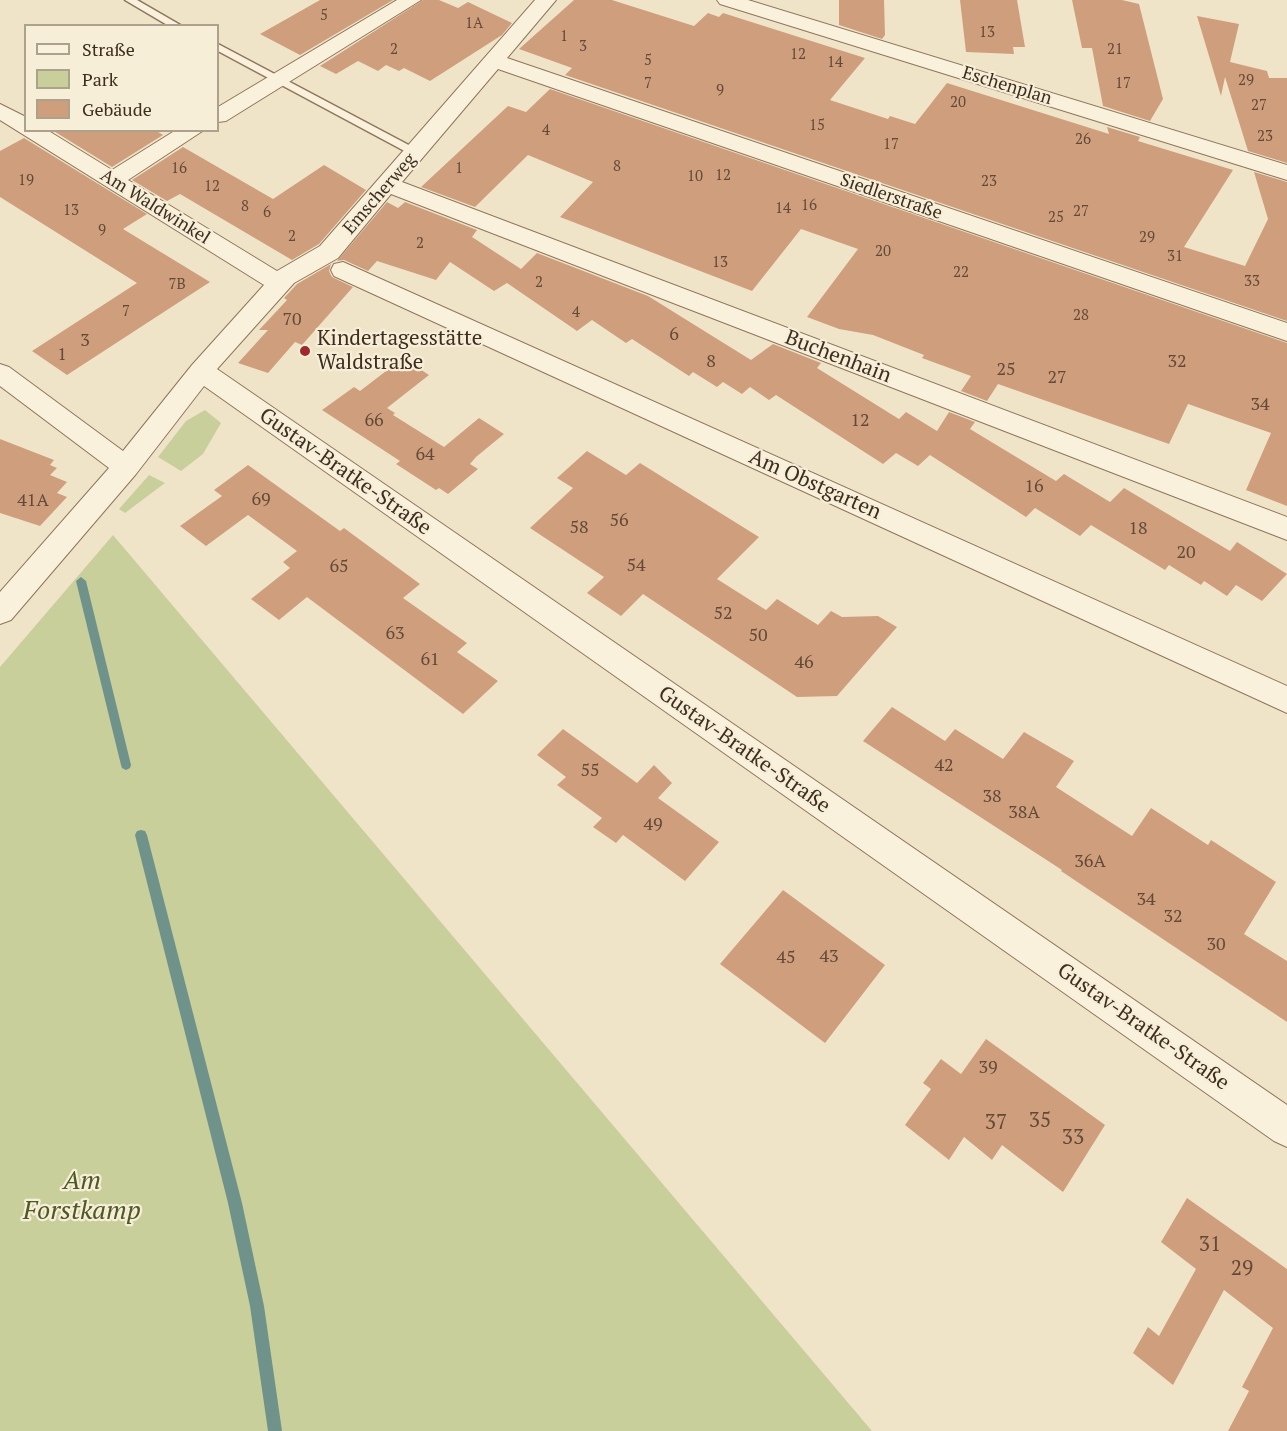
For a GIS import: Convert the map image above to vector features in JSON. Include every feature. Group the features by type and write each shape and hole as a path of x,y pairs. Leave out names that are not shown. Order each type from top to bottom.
{"street":[{"path":"219,115 411,0"},
{"name":"Eschenplan","path":"727,0 1287,173"},
{"name":"Emscherweg","path":"201,371 279,283 294,271 329,252 495,61 539,1"},
{"name":"Siedlerstraße","path":"495,61 1287,332"},
{"path":"0,111 24,126"},
{"name":"Am Waldwinkel","path":"34,132 279,283"},
{"path":"111,180 190,132"},
{"name":"Buchenhain","path":"389,184 1287,529"},
{"name":"Am Obstgarten","path":"343,270 1287,700"},
{"path":"0,612 126,467 201,371"},
{"name":"Gustav-Bratke-Straße","path":"201,371 1287,1128"},
{"path":"0,373 126,467"}],"lane":[{"path":"130,0 173,24"},
{"path":"219,48 416,153"}],"green space":[{"path":"205,410 221,423 203,454 181,471 158,457 186,421"},
{"path":"149,475 165,483 125,513 119,509"},
{"name":"Am Forstkamp","path":"113,535 872,1431 0,1431 0,667"}],"building":[{"path":"320,0 393,0 300,55 260,34"},
{"path":"423,0 439,0 458,8 468,2 512,23 502,35 430,81 404,68 399,71 386,65 378,71 358,61 336,74 320,66"},
{"path":"574,0 612,0 694,26 708,13 719,17 723,13 865,58 830,100 888,119 890,116 915,124 947,83 1109,134 1107,127 1140,137 1138,141 1233,170 1184,247 1245,266 1268,219 1254,172 1287,182 1287,321 565,75 572,68 519,49"},
{"path":"839,0 884,0 885,35 882,39 839,25"},
{"path":"960,0 1017,0 1025,47 1013,47 1014,54 966,52"},
{"path":"1072,0 1122,0 1139,4 1163,99 1150,121 1103,106 1092,48 1082,48"},
{"path":"1197,16 1239,24 1230,62 1267,71 1269,78 1287,78 1287,163 1248,151 1225,77 1221,96"},
{"path":"550,89 1287,343 1287,506 1246,490 1271,433 1188,404 1169,444 998,384 987,401 961,391 971,376 922,358 924,355 873,335 839,329 807,317 858,249 801,229 752,291 560,217 593,182 528,155 475,207 421,187 508,106 526,112"},
{"path":"55,132 158,132 163,135 112,167"},
{"path":"24,138 147,214 123,229 210,282 67,375 32,351 137,283 0,197 0,151"},
{"path":"183,147 273,199 324,165 366,190 319,244 292,260 180,194 167,201 132,180"},
{"path":"387,202 398,208 405,202 477,230 472,237 521,269 537,253 648,296 751,360 773,344 821,363 817,368 899,419 906,412 937,431 949,412 975,422 970,429 1056,481 1064,474 1110,502 1124,488 1230,551 1237,542 1287,574 1262,601 1236,585 1227,596 1204,581 1201,585 1169,565 1165,570 1091,525 1080,536 1035,508 1026,517 930,455 918,466 896,453 883,464 776,395 769,400 750,387 742,394 723,382 717,387 693,372 689,376 632,339 626,343 592,320 577,331 507,283 494,291 450,262 436,280 377,261 368,271 344,260 337,261"},
{"path":"331,264 329,271 332,277 353,287 302,345 295,342 268,373 238,363 268,330 259,330 287,300 284,298 297,284"},
{"path":"403,358 429,375 387,408 395,413 393,415 444,447 479,418 504,434 470,464 478,469 448,494 439,488 436,490 396,464 400,461 322,410 354,387 360,391"},
{"path":"0,439 54,460 50,465 57,468 50,475 67,482 57,493 67,497 40,526 0,513"},
{"path":"587,451 626,475 640,463 759,537 717,579 766,610 777,599 818,625 831,611 842,617 878,616 897,627 837,696 797,697 643,594 621,616 587,593 604,577 530,528 573,488 557,478"},
{"path":"248,465 340,531 344,528 420,584 403,598 467,643 457,652 498,681 463,714 307,597 279,620 251,599 290,568 283,562 297,551 248,515 206,546 180,526 222,496 214,490"},
{"path":"892,707 945,741 955,729 1003,759 1024,732 1074,761 1056,787 1132,836 1151,808 1208,845 1211,840 1276,882 1244,934 1287,961 1287,1022 1062,870 863,741"},
{"path":"563,729 637,783 654,765 672,783 658,798 719,842 685,881 623,835 616,843 593,827 602,818 557,785 566,777 537,755"},
{"path":"783,890 885,965 825,1043 720,964"},
{"path":"986,1039 1105,1125 1063,1192 1002,1145 992,1160 964,1137 949,1160 905,1125 931,1089 923,1083 941,1059 961,1074"},
{"path":"1187,1198 1287,1269 1287,1431 1228,1431 1249,1391 1242,1387 1273,1328 1224,1290 1173,1385 1133,1353 1148,1327 1159,1336 1196,1269 1161,1242"}],"waterway":[{"path":"81,581 126,765"},
{"path":"141,835 235,1203 257,1306 275,1431"}],"place":[{"name":"Kindertagesstätte Waldstraße","path":"305,351"}]}
